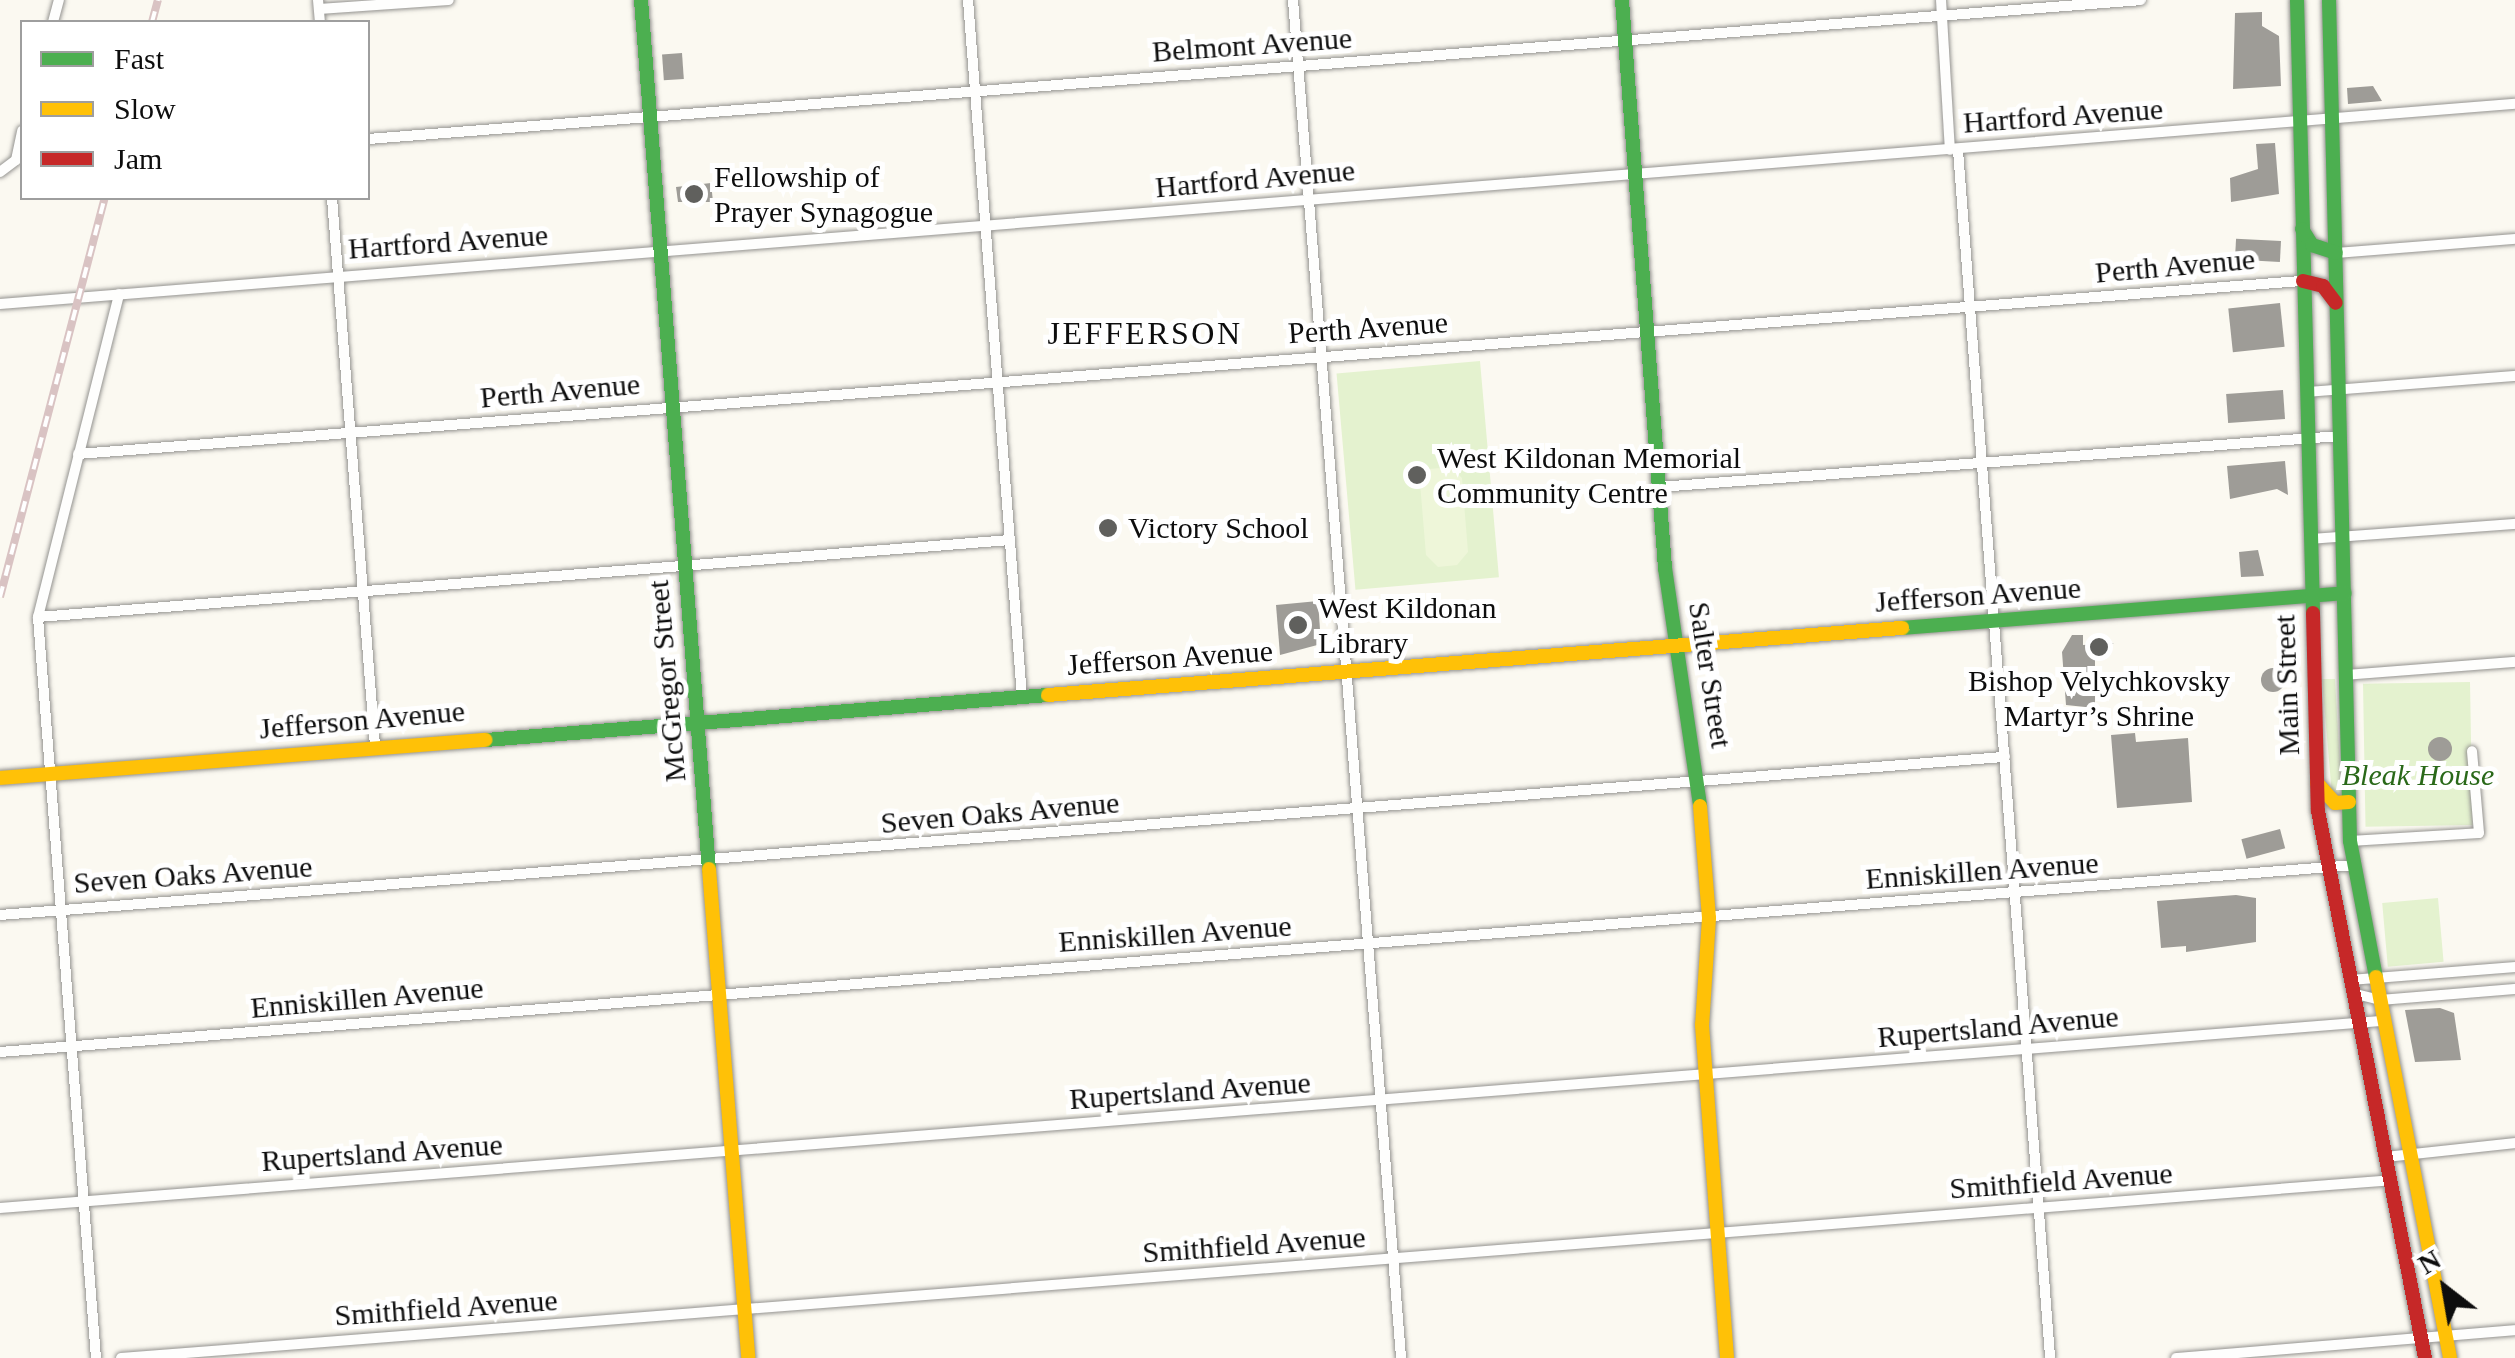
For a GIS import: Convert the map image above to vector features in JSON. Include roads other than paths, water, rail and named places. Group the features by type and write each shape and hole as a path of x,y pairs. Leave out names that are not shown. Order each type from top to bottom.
{"main road":[{"name":"McGregor Street","path":"640,0 748,1358"},
{"name":"Salter Street","path":"1622,0 1659,488 1698,784 1708,918 1704,1075 1727,1358"},
{"name":"Main Street","path":"2297,0 2317,783 2328,868 2426,1358"},
{"name":"Main Street","path":"2329,0 2350,841 2450,1358"},
{"path":"2302,229 2312,245 2336,253"},
{"path":"2303,281 2323,286 2336,303"},
{"name":"Jefferson Avenue","path":"0,778 2344,593"},
{"path":"2317,783 2335,803 2349,802"}],"street":[{"path":"318,5 449,0"},
{"path":"968,0 1022,697"},
{"path":"1294,0 1400,1358"},
{"path":"1941,0 1983,464 2050,1358"},
{"name":"Belmont Avenue","path":"370,139 2141,0"},
{"name":"Hartford Avenue","path":"0,304 2515,104"},
{"path":"0,172 16,160 20,140"},
{"path":"332,200 375,746"},
{"path":"2336,253 2515,239"},
{"name":"Perth Avenue","path":"78,454 2303,281"},
{"path":"96,1358 38,617 118,294"},
{"path":"2306,392 2515,376"},
{"path":"1659,488 2340,436"},
{"path":"2310,539 2515,524"},
{"path":"38,617 1009,540"},
{"path":"2345,675 2515,662"},
{"path":"2350,841 2479,833 2472,751"},
{"name":"Seven Oaks Avenue","path":"0,916 2005,757"},
{"name":"Enniskillen Avenue","path":"0,1052 2353,865"},
{"path":"2351,986 2376,978 2515,967"},
{"path":"2351,986 2380,1000 2515,989"},
{"name":"Rupertsland Avenue","path":"0,1208 2384,1021"},
{"path":"2386,1158 2410,1151 2515,1143"},
{"name":"Smithfield Avenue","path":"120,1358 2391,1180"},
{"path":"2176,1358 2515,1330"}],"railway":[{"path":"153,20 158,0"},
{"path":"0,597 104,200"}],"place":[{"name":"Fellowship of Prayer Synagogue","path":"694,194"},
{"name":"West Kildonan Memorial Community Centre","path":"1417,475"},
{"name":"Victory School","path":"1108,528"},
{"name":"West Kildonan Library","path":"1298,625"},
{"name":"Bishop Velychkovsky Martyr’s Shrine","path":"2099,647"}],"district":[{"name":"JEFFERSON","path":"1145,333"}],"park label":[{"name":"Bleak House","path":"2418,775"}]}
